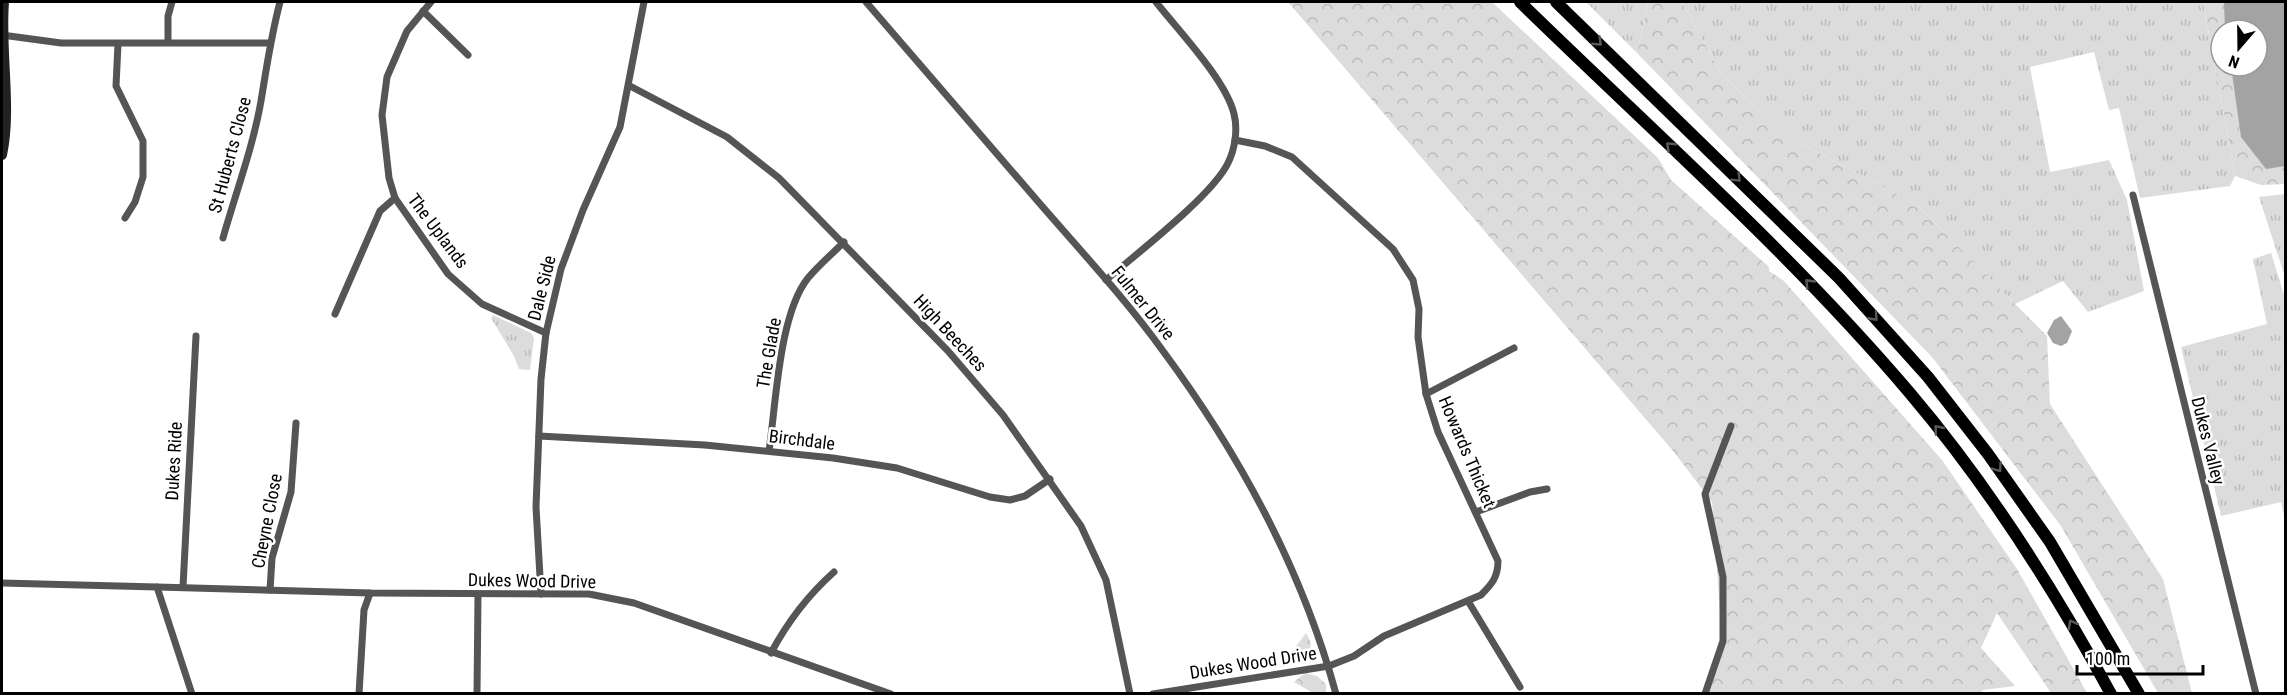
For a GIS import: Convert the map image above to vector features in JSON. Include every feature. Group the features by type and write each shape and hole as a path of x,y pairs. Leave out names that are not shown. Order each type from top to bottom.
{"highway":[{"path":"1520,2 1749,221 1846,320 1910,393 1963,460 2019,538 2063,608 2111,693"},
{"path":"1556,2 1839,278 1928,377 1988,454 2050,542 2139,693"}],"street":[{"path":"2,155 5,138 2,35 4,2"},
{"path":"168,42 168,16 172,2"},
{"name":"St Huberts Close","path":"223,238 250,152 261,100 269,43 280,2"},
{"name":"The Uplands","path":"431,2 407,31 387,77 382,115 389,178 395,198 448,274 482,304 546,333"},
{"name":"Dale Side","path":"541,594 536,507 541,379 546,333 561,269 583,210 620,127 630,86 644,2"},
{"name":"Fulmer Drive","path":"866,2 1106,280 1163,350 1204,410 1279,537 1310,609 1329,666"},
{"path":"1106,280 1214,184 1228,163 1235,140 1234,114 1222,86 1156,2"},
{"path":"423,11 468,55"},
{"path":"2,35 62,43 269,43"},
{"path":"118,44 116,86 143,141 143,177 135,202 125,218"},
{"name":"High Beeches","path":"630,86 727,137 779,177 948,351 1003,415 1081,526 1106,580 1131,693"},
{"name":"Howards Thicket","path":"1235,140 1265,146 1292,157 1394,249 1413,280 1419,309 1418,338 1426,394 1438,432 1498,561 1498,573 1492,584 1468,601 1384,636 1354,656 1329,666"},
{"name":"Dukes Valley","path":"2133,195 2256,693"},
{"path":"335,314 380,211 395,198"},
{"name":"The Glade","path":"770,451 787,324 807,279 844,242"},
{"name":"Dukes Ride","path":"183,587 196,336"},
{"path":"1426,394 1514,348"},
{"name":"Cheyne Close","path":"270,590 272,558 291,492 296,423"},
{"path":"1705,693 1723,641 1723,578 1705,494 1731,426"},
{"name":"Birchdale","path":"539,436 770,451 897,468 1010,500 1025,496 1050,479"},
{"path":"1476,512 1530,492 1547,489"},
{"path":"771,653 787,623 807,597 834,572"},
{"name":"Dukes Wood Drive","path":"2,583 370,593 589,594 634,603 771,653 891,693"},
{"path":"157,587 192,693"},
{"path":"359,693 364,610 370,593"},
{"path":"477,693 478,595"},
{"path":"1468,601 1520,687"},
{"name":"Dukes Wood Drive","path":"1153,693 1329,666 1336,693"}],"green space":[{"path":"1288,2 1492,2 1658,158 1671,180 1769,267 1769,271 1784,281 1942,460 2017,569 2087,693 2051,693 1997,613 1981,648 2015,686 1983,690 1979,694 1709,693 1723,652 1712,502 1674,452"},
{"path":"1586,2 1648,2 1637,53"},
{"path":"1648,2 1682,2 1721,74 1787,136 1917,205 2047,336 2050,404 2163,579 2192,693 2158,693 2061,526 1932,357 1637,53"},
{"path":"1682,2 2203,2 2209,35 2209,78 2217,78 2235,176 2230,186 2140,198 2119,108 2109,110 2094,52 2030,67 2050,172 2109,160 2127,200 2144,291 2088,312 2063,281 2015,304 1917,205 1787,136 1721,74"},
{"path":"2203,2 2285,2 2285,184 2261,185 2235,176 2217,78 2269,78 2269,18 2209,18 2209,35"},
{"path":"2286,194 2285,277 2259,197"},
{"path":"2271,253 2285,298 2285,521 2281,502 2221,516 2181,347 2267,324 2253,259"},
{"path":"493,315 531,333 534,338 530,370 519,369 514,356 491,318"},
{"path":"1306,633 1311,643 1309,659 1296,664 1285,661"},
{"path":"1305,673 1317,676 1326,684 1326,693 1313,693 1294,682"}],"shaded area":[{"path":"2224,2 2285,2 2285,166 2266,169 2241,137 2233,78 2269,78 2269,18 2225,18"},
{"path":"2061,316 2072,331 2067,343 2061,346 2053,343 2047,333 2054,320"}]}
